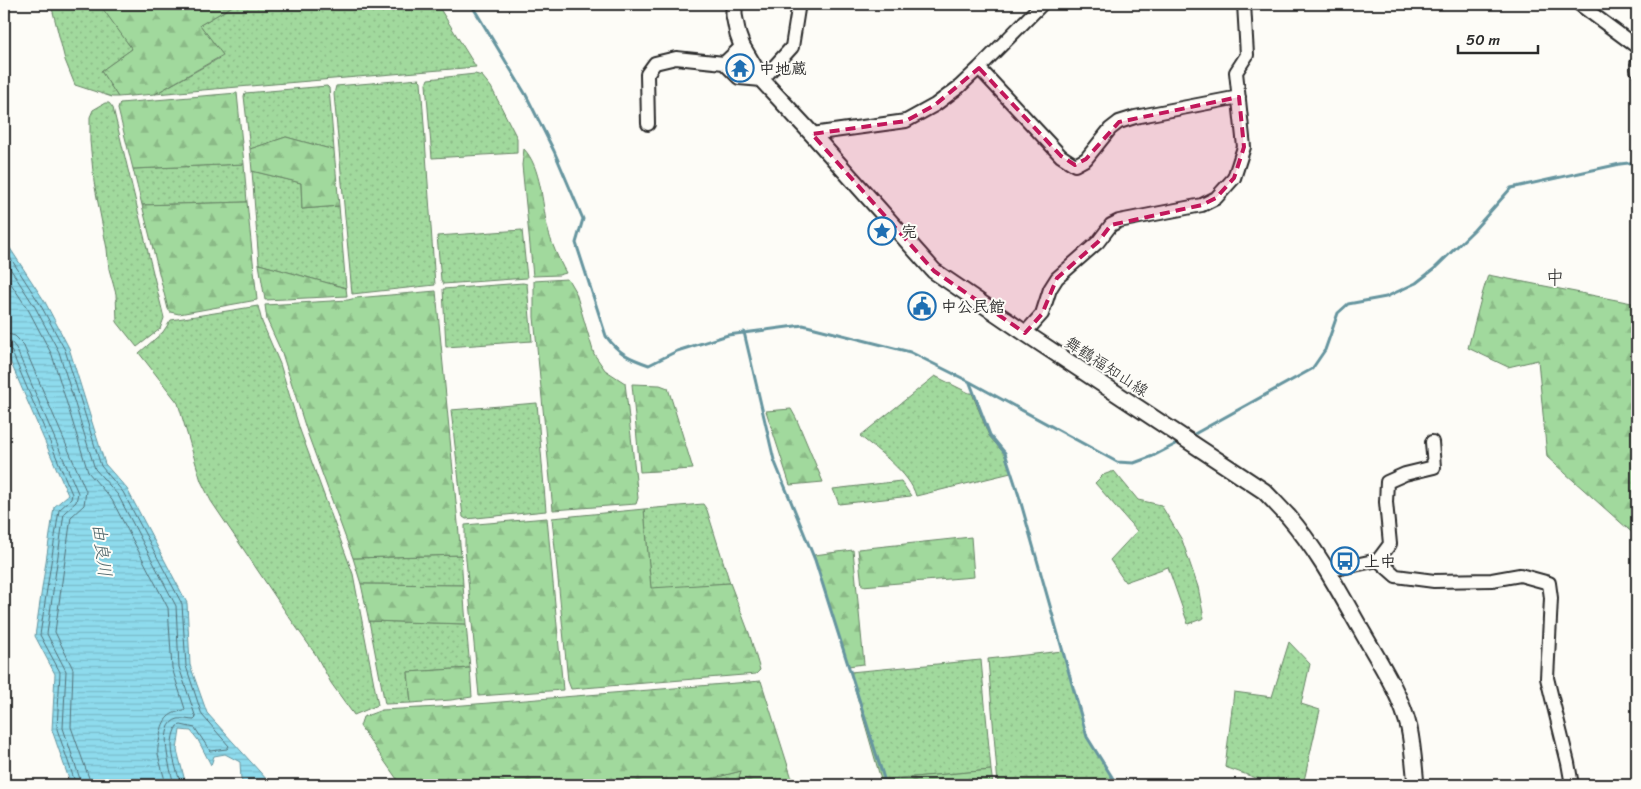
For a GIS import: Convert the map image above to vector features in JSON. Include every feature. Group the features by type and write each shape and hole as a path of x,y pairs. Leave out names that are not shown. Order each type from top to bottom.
{"main road":[{"name":"舞鶴福知山線","path":"734,4 734,15 742,46 762,80 934,271 1264,491 1289,517 1327,571 1389,677 1409,728 1416,785"}],"street":[{"path":"648,124 647,74 656,63 676,58 724,63 739,78 762,80 792,46 800,4"},
{"path":"812,134 906,121 935,105 979,68 1042,4"},
{"path":"1025,333 1042,314 1050,289 1057,278 1098,242 1111,225 1119,221 1202,205 1216,198 1234,178 1244,147 1236,72 1247,55 1244,4"},
{"path":"1579,4 1637,47"},
{"path":"724,63 742,46"},
{"path":"1637,64 1637,70"},
{"path":"979,68 1061,156 1075,165 1086,159 1110,129 1119,122 1135,117 1239,97"},
{"path":"1327,571 1378,560 1390,544 1386,502 1387,482 1405,474 1434,467 1432,442"},
{"path":"1378,560 1396,576 1434,580 1492,580 1520,575 1549,583 1551,598 1546,678 1572,785"}],"highlighted area":[{"path":"979,68 1061,156 1075,165 1086,159 1119,122 1239,97 1244,147 1234,178 1216,198 1202,205 1111,225 1098,242 1057,278 1042,314 1025,333 934,271 812,134 906,121 935,105"}],"green space":[{"path":"51,4 110,4 104,9 132,49 101,71 118,97 112,97 75,85 65,60"},
{"path":"110,4 236,4 200,25 223,55 155,94 118,97 101,71 132,49 103,9"},
{"path":"236,4 437,4 476,67 155,94 223,56 200,25"},
{"path":"475,74 482,76 491,87 517,138 517,153 432,158 426,84 428,79"},
{"path":"419,79 421,81 435,285 352,294 334,94 336,86"},
{"path":"327,86 329,88 334,150 286,137 250,149 245,93"},
{"path":"237,93 244,164 133,169 118,109 120,103"},
{"path":"105,103 109,103 113,108 164,318 160,329 137,347 117,322 116,294 109,269 94,182 90,117 93,110"},
{"path":"286,137 334,150 339,206 302,209 301,183 252,171 250,149"},
{"path":"524,149 534,165 549,232 566,273 533,276 522,165"},
{"path":"244,164 247,202 142,205 133,169"},
{"path":"252,171 301,183 302,209 339,206 346,288 259,264"},
{"path":"247,202 257,300 179,314 170,312 142,205"},
{"path":"522,230 527,278 443,284 437,236"},
{"path":"259,264 346,288 347,296 265,300"},
{"path":"1488,275 1637,304 1637,537 1547,457 1538,360 1508,367 1468,348"},
{"path":"567,279 576,293 594,354 605,370 625,383 638,498 636,504 553,510 534,317 534,281"},
{"path":"527,284 532,341 446,347 443,289"},
{"path":"436,291 461,555 353,558 307,432 282,353 267,320 265,305 348,300"},
{"path":"258,306 262,322 280,364 300,430 353,574 378,705 354,715 331,683 316,655 211,501 201,481 178,403 139,353 163,332 171,320"},
{"path":"935,376 972,393 989,436 1004,453 1011,473 916,496 913,487 900,471 860,436"},
{"path":"632,384 660,385 668,388 693,469 640,472"},
{"path":"537,403 546,511 466,519 463,517 451,410"},
{"path":"791,409 823,482 790,485 766,411"},
{"path":"1114,471 1138,500 1161,505 1182,540 1198,587 1204,618 1188,624 1168,567 1125,582 1110,560 1137,531 1095,483 1103,475"},
{"path":"901,481 911,496 839,504 833,489"},
{"path":"703,504 707,510 730,583 651,589 644,509"},
{"path":"644,509 651,588 730,583 749,633 760,670 756,674 571,689 568,681 552,518"},
{"path":"547,518 563,690 479,696 465,549 465,525"},
{"path":"971,537 974,577 862,586 858,549"},
{"path":"853,550 864,664 848,666 814,555"},
{"path":"461,555 463,585 361,584 353,558"},
{"path":"361,584 463,585 466,624 369,621"},
{"path":"369,621 466,624 470,668 408,672 411,703 385,704"},
{"path":"1289,642 1310,664 1301,704 1320,710 1303,785 1273,784 1225,767 1234,692 1272,697"},
{"path":"1063,651 1087,738 1117,785 998,785 988,659"},
{"path":"981,660 991,770 881,780 850,672"},
{"path":"470,668 472,697 411,703 408,672"},
{"path":"761,681 794,785 737,785 741,771 687,785 401,785 360,726 363,717 382,710"},
{"path":"991,770 993,785 882,785 881,780"},
{"path":"741,771 737,785 687,785"}],"water":[{"name":"由良川","path":"4,239 45,302 69,348 105,464 127,489 187,603 190,665 207,713 268,781 268,785 247,785 241,780 240,762 225,754 214,756 211,765 191,731 180,730 177,750 186,785 71,785 52,730 55,674 35,636 54,507 68,495 4,347"}],"waterway":[{"path":"471,4 526,95 554,151 583,219 576,243 606,336 625,355 649,365 677,351 728,335 803,325 910,352 970,382 1117,462 1134,463 1153,456 1182,441"},
{"path":"1189,437 1312,369 1325,350 1338,313 1348,304 1386,297 1416,283 1434,269 1474,230 1511,188 1637,162"},
{"path":"744,332 774,460 815,560 886,785"},
{"path":"970,383 990,435 1005,453 1019,496 1087,737 1117,785"}],"place":[{"name":"中地蔵","path":"740,68"},
{"name":"完","path":"882,231"},
{"name":"中公民館","path":"922,306"},
{"name":"上中","path":"1345,561"}],"district":[{"name":"中","path":"1555,277"}]}
